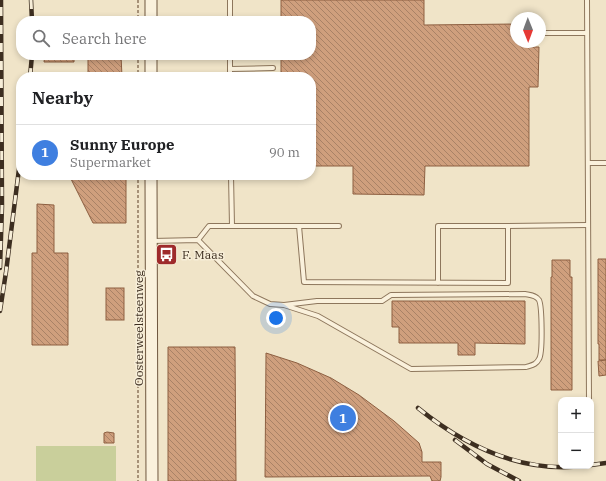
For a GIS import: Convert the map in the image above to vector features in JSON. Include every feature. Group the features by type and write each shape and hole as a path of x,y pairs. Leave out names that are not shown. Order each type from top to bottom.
{"main road":[{"path":"150,0 150,16"},
{"path":"151,60 151,72"},
{"name":"Oosterweelsteenweg","path":"151,180 152,481"}],"lane":[{"path":"230,0 230,16"},
{"path":"587,0 589,397"},
{"path":"546,33 587,33"},
{"path":"230,60 230,69 273,68"},
{"path":"588,164 606,163"},
{"path":"231,180 232,226"},
{"path":"438,283 438,226 588,225"},
{"path":"198,240 209,226 339,226"},
{"path":"299,226 304,282 508,283 508,226"},
{"path":"151,241 198,240 253,296 270,304 284,305 317,301 382,301 391,296 533,295 538,298 540,306 542,350 540,358 535,364 526,366 411,369 318,316 284,305"}],"path":[{"path":"138,0 138,16"},
{"path":"138,60 138,72"},
{"path":"138,180 138,481"}],"green space":[{"path":"36,446 116,446 116,481 36,481"}],"building":[{"path":"281,0 424,0 424,25 510,24 510,48 539,48 538,87 529,87 529,166 425,166 424,195 353,194 353,166 316,166 316,72 281,72 281,60 316,60 316,16 281,16"},
{"path":"44,60 74,60 74,62 44,62"},
{"path":"88,60 121,60 122,72 88,72"},
{"path":"72,180 126,180 126,223 93,223"},
{"path":"37,204 54,205 54,253 68,253 68,345 32,345 32,253 37,253"},
{"path":"598,259 606,259 606,360 599,360"},
{"path":"552,260 570,260 570,277 572,277 572,390 551,390"},
{"path":"106,288 124,288 124,320 106,320"},
{"path":"392,301 525,301 525,344 475,343 475,355 458,355 458,343 399,343 399,327 392,327"},
{"path":"168,347 235,347 236,481 168,481"},
{"path":"266,353 297,363 331,378 359,395 394,421 419,443 422,452 422,462 441,462 440,481 432,481 430,476 265,477"},
{"path":"606,360 606,375 599,376 598,361"},
{"path":"104,433 114,433 114,443 104,443"}],"railway":[{"path":"0,268 2,206 1,0"},
{"path":"31,0 32,16"},
{"path":"30,72 32,60"},
{"path":"0,311 18,180"},
{"path":"418,408 455,434 495,454 516,461 558,467"},
{"path":"455,440 487,464 519,481"},
{"path":"594,465 606,463"}],"place":[{"name":"F. Maas","path":"166,254"},
{"name":"Sunny Europe","path":"343,418"}]}
